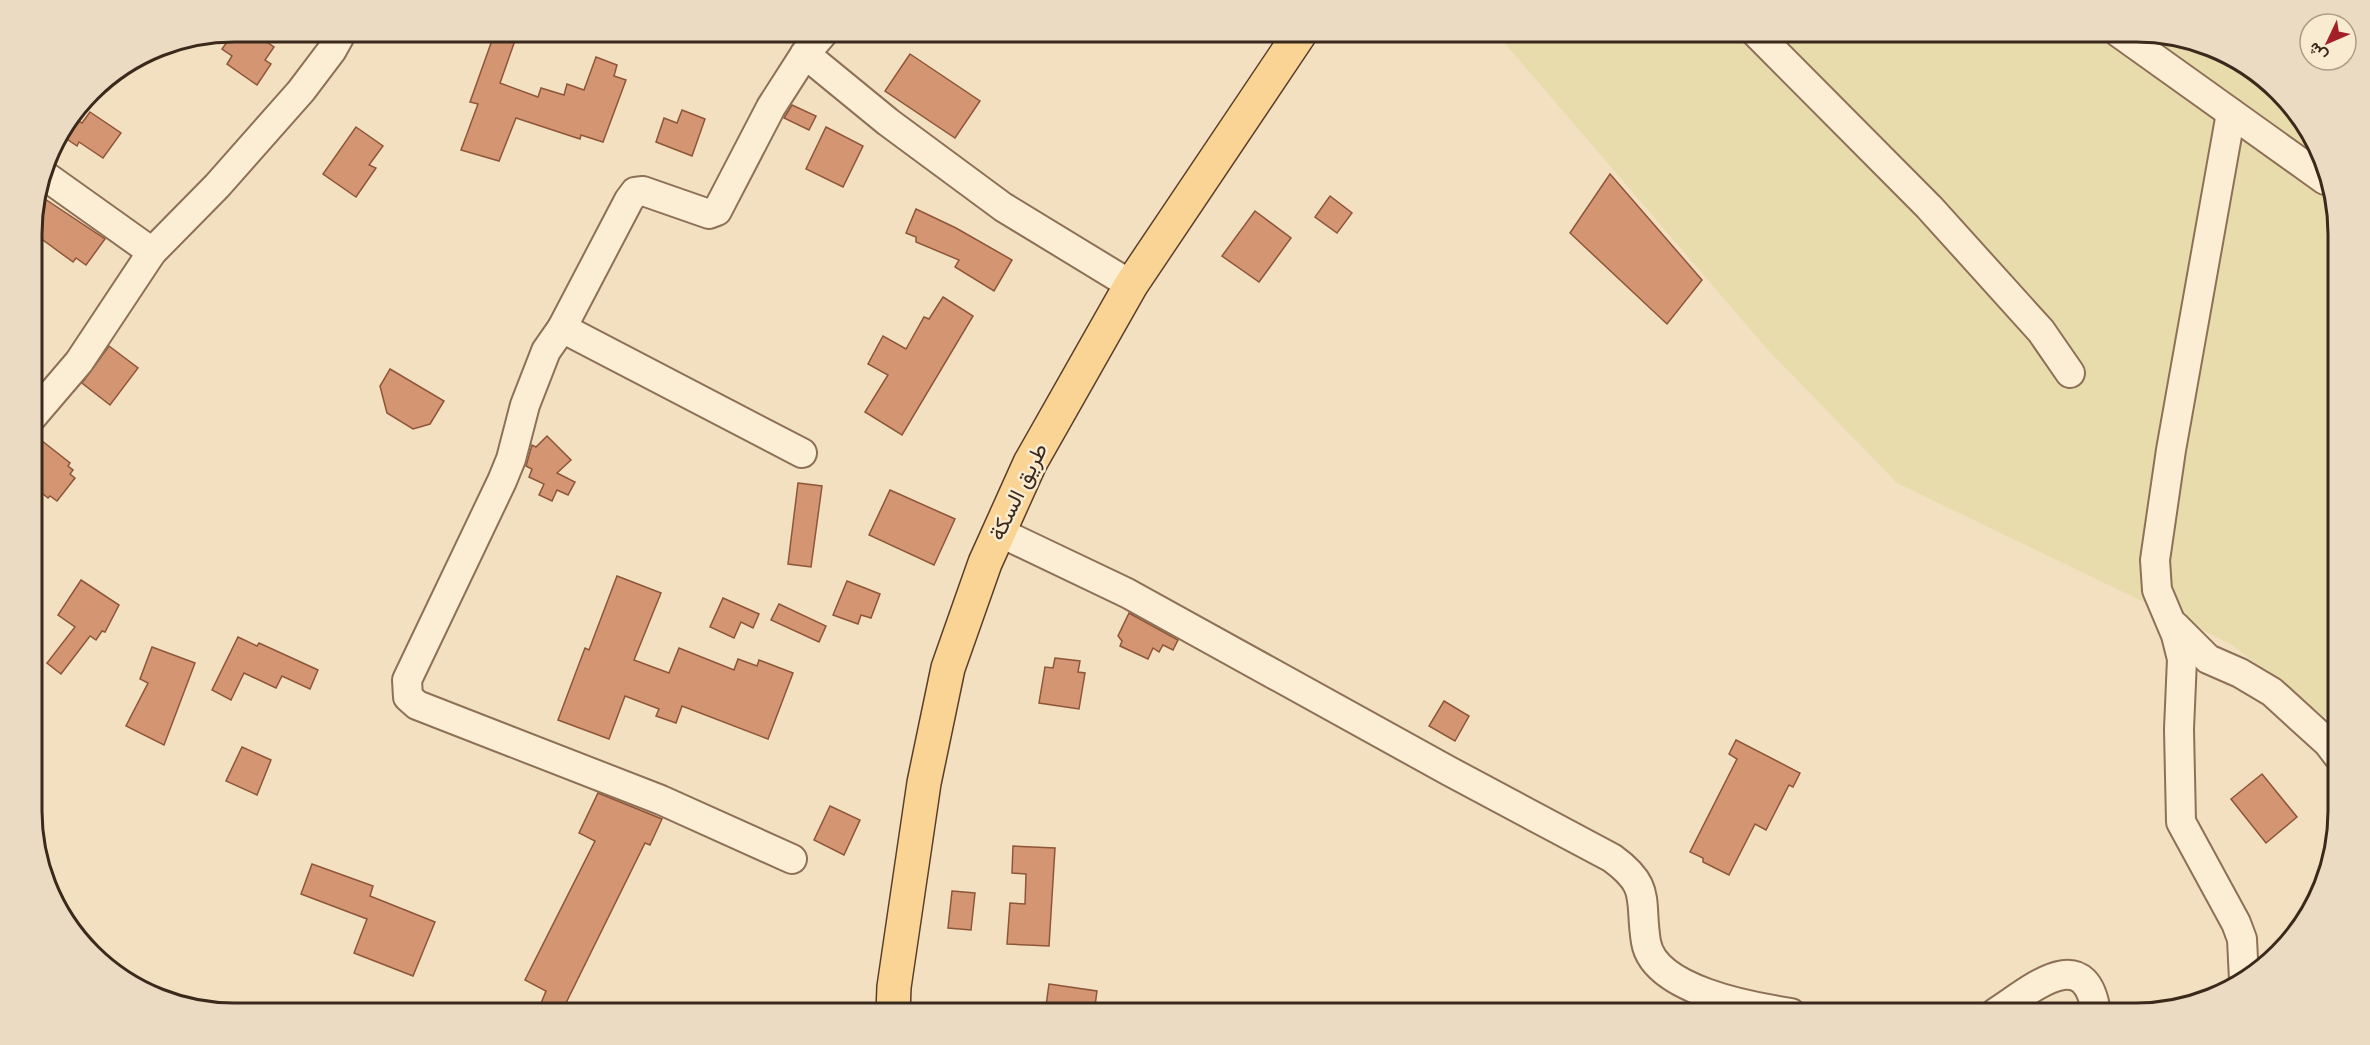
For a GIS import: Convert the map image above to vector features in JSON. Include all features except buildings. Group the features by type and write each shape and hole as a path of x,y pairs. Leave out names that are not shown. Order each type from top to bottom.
{"main road":[{"name":"طريق السكة","path":"893,1003 924,783 948,668 985,563 1030,463 1131,285 1294,42"}],"street":[{"path":"42,405 79,362 152,252 217,186 301,91 336,42"},
{"path":"792,858 661,801 417,705 408,697 406,680 502,481 511,459 525,405 546,351 562,328 574,301 635,192 643,191 709,214 717,211 771,106 815,42"},
{"path":"1765,42 1929,207 2041,331 2070,373"},
{"path":"2132,42 2318,175"},
{"path":"805,54 888,122 1003,207 1131,285"},
{"path":"2231,112 2171,450 2155,560 2157,590 2182,659 2179,729 2181,822 2236,923 2244,954 2244,970"},
{"path":"50,179 152,252"},
{"path":"562,328 802,453"},
{"path":"999,532 1127,593 1439,766 1612,858 1629,871 1641,890 1646,942 1655,962 1662,970 1720,998 1744,1003"},
{"path":"2168,619 2200,652 2271,692 2328,742"},
{"path":"2008,1003 2034,984 2060,975 2076,978 2086,985 2094,1003"}],"shaded area":[{"path":"1504,42 2136,42 2161,44 2198,52 2232,68 2272,98 2302,138 2321,184 2326,209 2328,234 2328,719 2231,644 1897,483 1768,350"}]}
